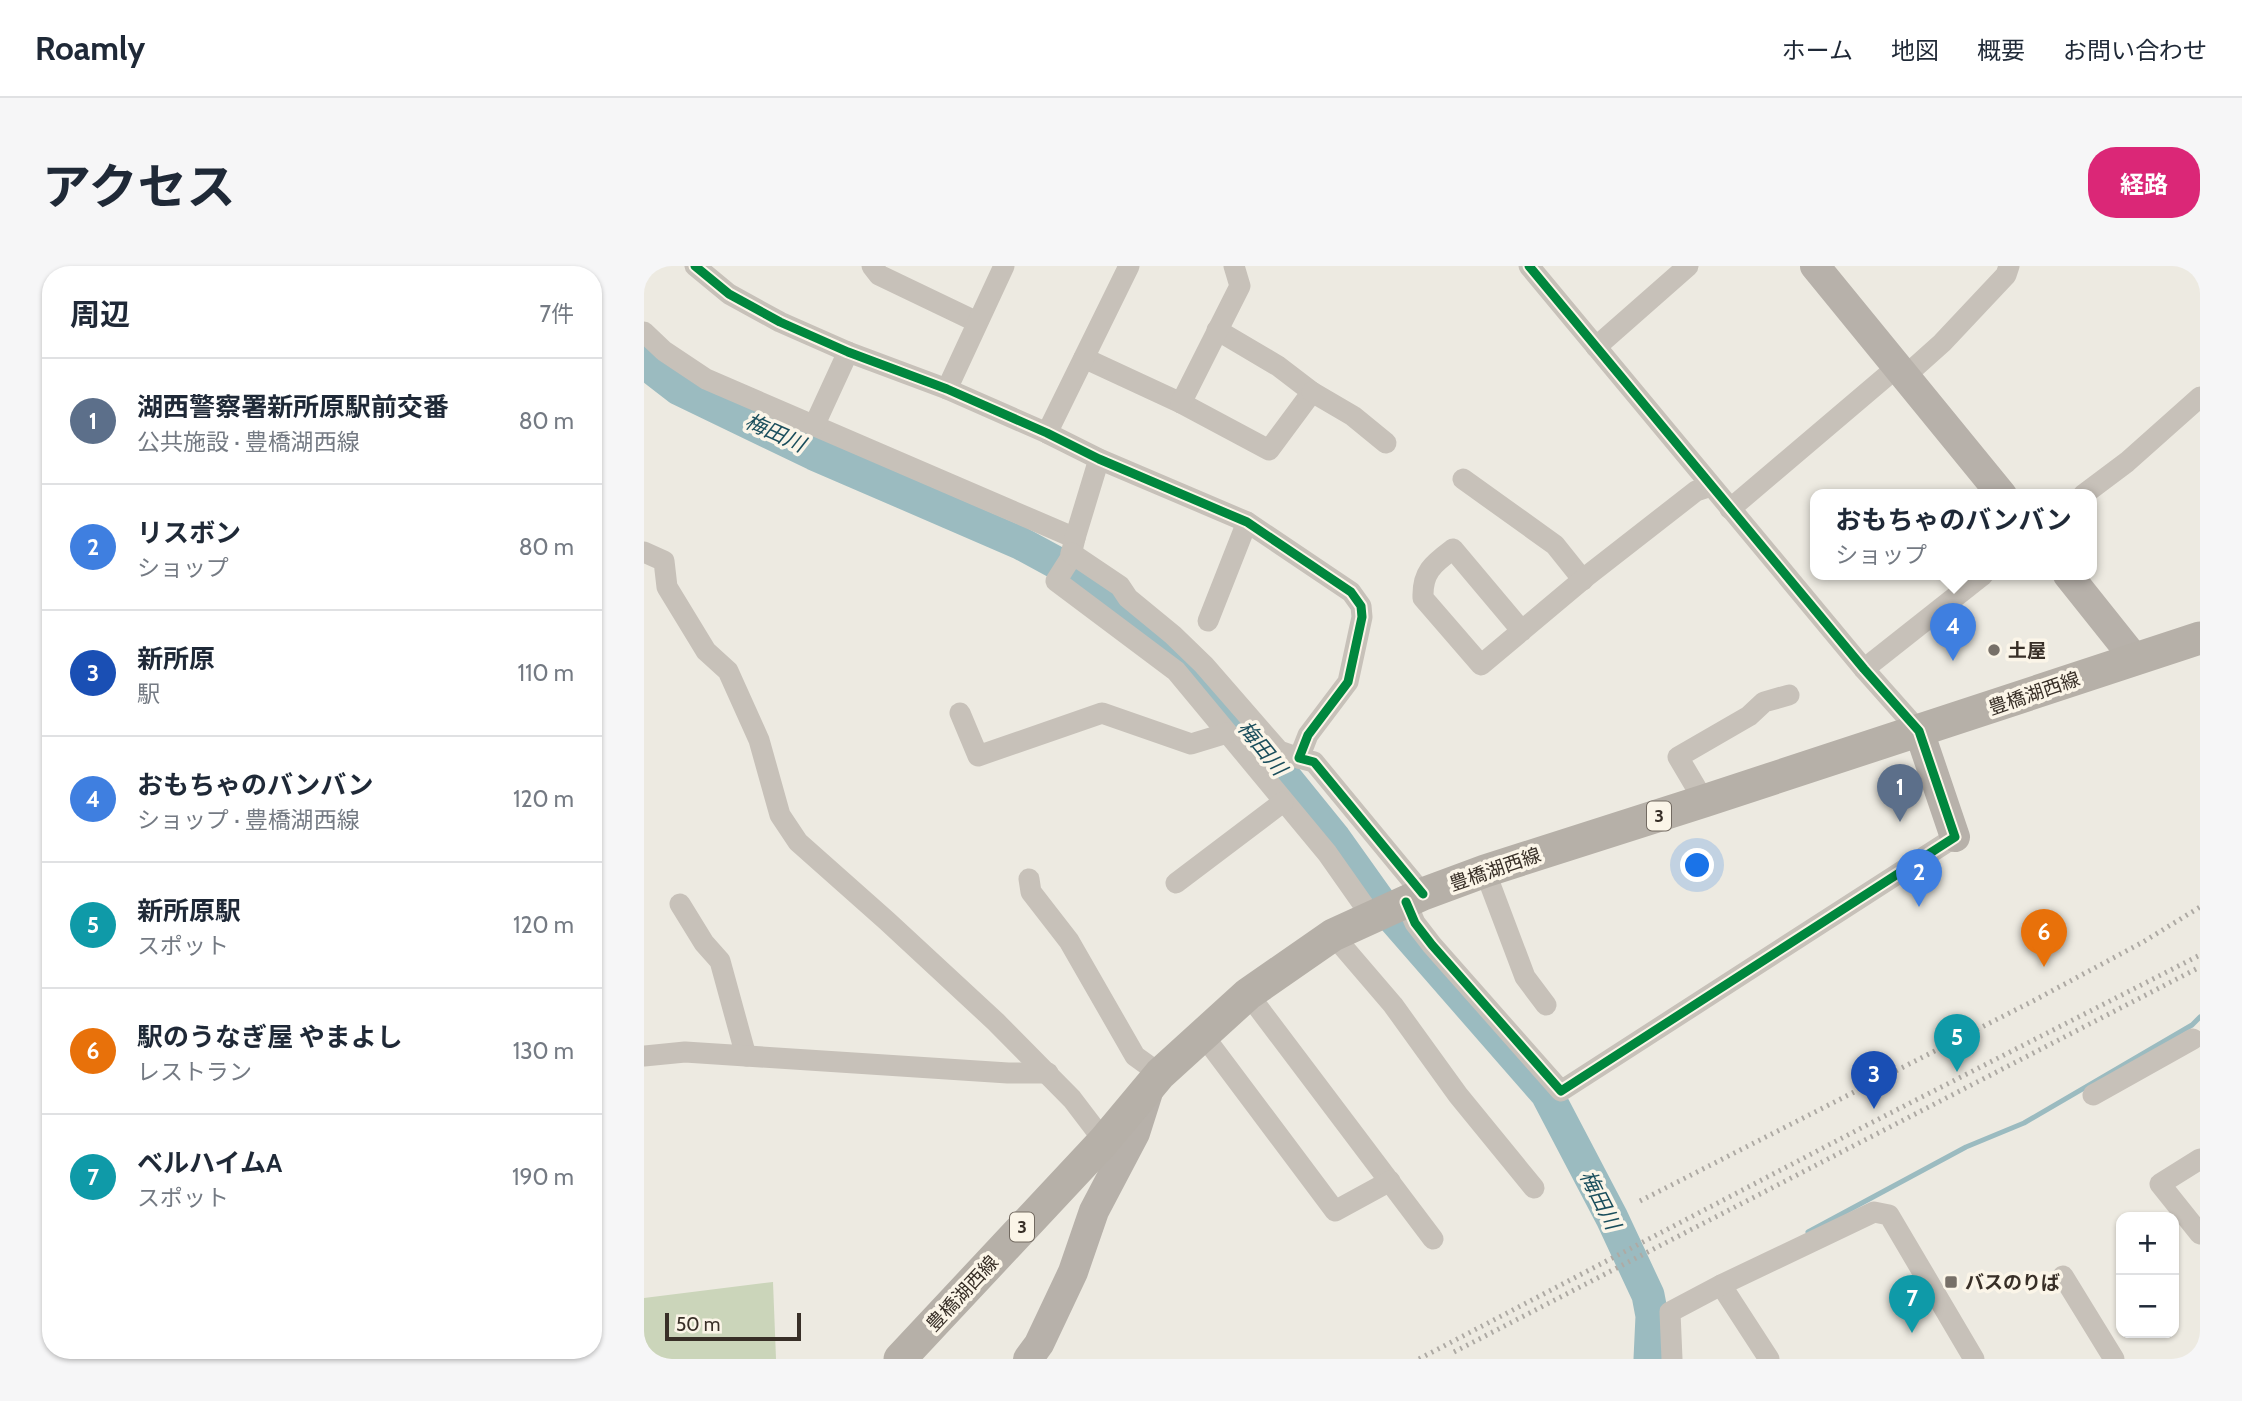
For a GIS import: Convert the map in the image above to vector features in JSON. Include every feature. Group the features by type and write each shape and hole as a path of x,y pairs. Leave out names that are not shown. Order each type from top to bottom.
{"main road":[{"name":"豊橋湖西線","path":"900,1359 1104,1141 1155,1079 1248,994 1291,962 1333,936 1395,906 1485,871 2200,638"}],"street":[{"path":"695,266 722,274 729,294 780,322 848,352 947,389 1047,433 1098,459 1247,522 1351,592 1361,606 1362,617 1348,682 1308,735 1299,758"},
{"path":"947,389 1004,266"},
{"path":"1047,433 1129,266"},
{"path":"1181,402 1240,286 1234,266"},
{"path":"1098,459 1072,550 1057,580 1176,671 1327,853 1415,923 1561,1091 1955,837 1919,731 1864,669 1529,266"},
{"path":"1596,347 1688,266"},
{"path":"1815,266 1997,489"},
{"path":"1730,509 1951,333 2006,275 2009,266"},
{"path":"878,269 977,322"},
{"path":"1217,330 1278,366 1312,392 1353,416 1386,443"},
{"path":"644,332 664,351 706,379 814,426 1072,550 1120,586 1128,598 1173,635 1203,665 1279,751 1314,762 1395,906"},
{"path":"814,426 848,352"},
{"path":"1084,358 1181,402 1269,450 1312,392"},
{"path":"2091,489 2200,397"},
{"path":"1463,479 1555,545 1583,580"},
{"path":"1522,631 1453,549 1429,569 1422,583 1423,598 1481,665 1696,491 1711,485"},
{"path":"1208,621 1247,522"},
{"path":"644,552 664,561 667,587 706,651 728,671 759,740 779,815 798,842 887,921 1048,1073 1104,1141"},
{"path":"1864,669 1977,580"},
{"path":"2072,580 2135,659"},
{"path":"1704,801 1678,757 1749,716 1764,702 1789,695"},
{"path":"960,713 978,756 1102,713 1191,744 1227,733"},
{"path":"1176,883 1283,802"},
{"path":"1485,871 1525,977 1546,1005"},
{"path":"1028,1359 1039,1344 1073,1272 1094,1211 1135,1133 1155,1079 1135,1056 1069,941 1031,892 1029,879"},
{"path":"680,904 704,943 720,961 746,1056"},
{"path":"1333,936 1393,1005 1458,1095 1534,1188"},
{"path":"1248,994 1433,1239"},
{"path":"1203,1035 1335,1211 1390,1181"},
{"path":"2093,1095 2198,1041"},
{"path":"644,1056 685,1052 1008,1073 1048,1073"},
{"path":"2200,1159 2160,1184 2200,1234"},
{"path":"1672,1359 1670,1312 1721,1284 1874,1212 1889,1215 1974,1359"},
{"path":"2063,1276 2114,1359"},
{"path":"1721,1284 1769,1359"}],"green space":[{"path":"773,1282 776,1359 644,1359 644,1298"}],"waterway":[{"name":"梅田川","path":"644,362 679,389 814,454 1020,543 1079,575 1174,649 1216,692 1335,839 1382,905 1547,1094 1612,1218 1648,1295 1652,1316 1650,1359"},
{"path":"1808,1232 1966,1147 2024,1123 2192,1025 2200,1017"},
{"path":"1652,1316 1663,1310"}],"railway":[{"path":"1640,1201 2033,1001 2143,942 2200,907"},
{"path":"1419,1359 2200,955"},
{"path":"1454,1352 2200,967"}],"cycle path":[{"path":"695,266 729,294 780,322 848,352 947,389 1099,459 1247,522 1351,592 1361,606 1362,617 1348,682 1308,735 1299,758 1314,762 1423,894"},
{"path":"1406,902 1415,923 1432,945 1561,1091 1955,837 1919,731 1864,669 1529,266"}],"place":[{"name":"土屋","path":"1994,650"},
{"name":"おもちゃのバンバン","path":"1953,661"},
{"name":"湖西警察署新所原駅前交番","path":"1900,822"},
{"name":"リスボン","path":"1919,907"},
{"name":"駅のうなぎ屋 やまよし","path":"2044,967"},
{"name":"新所原駅","path":"1957,1072"},
{"name":"新所原","path":"1874,1109"},
{"name":"バスのりば","path":"1951,1282"},
{"name":"ベルハイムA","path":"1912,1333"}]}
